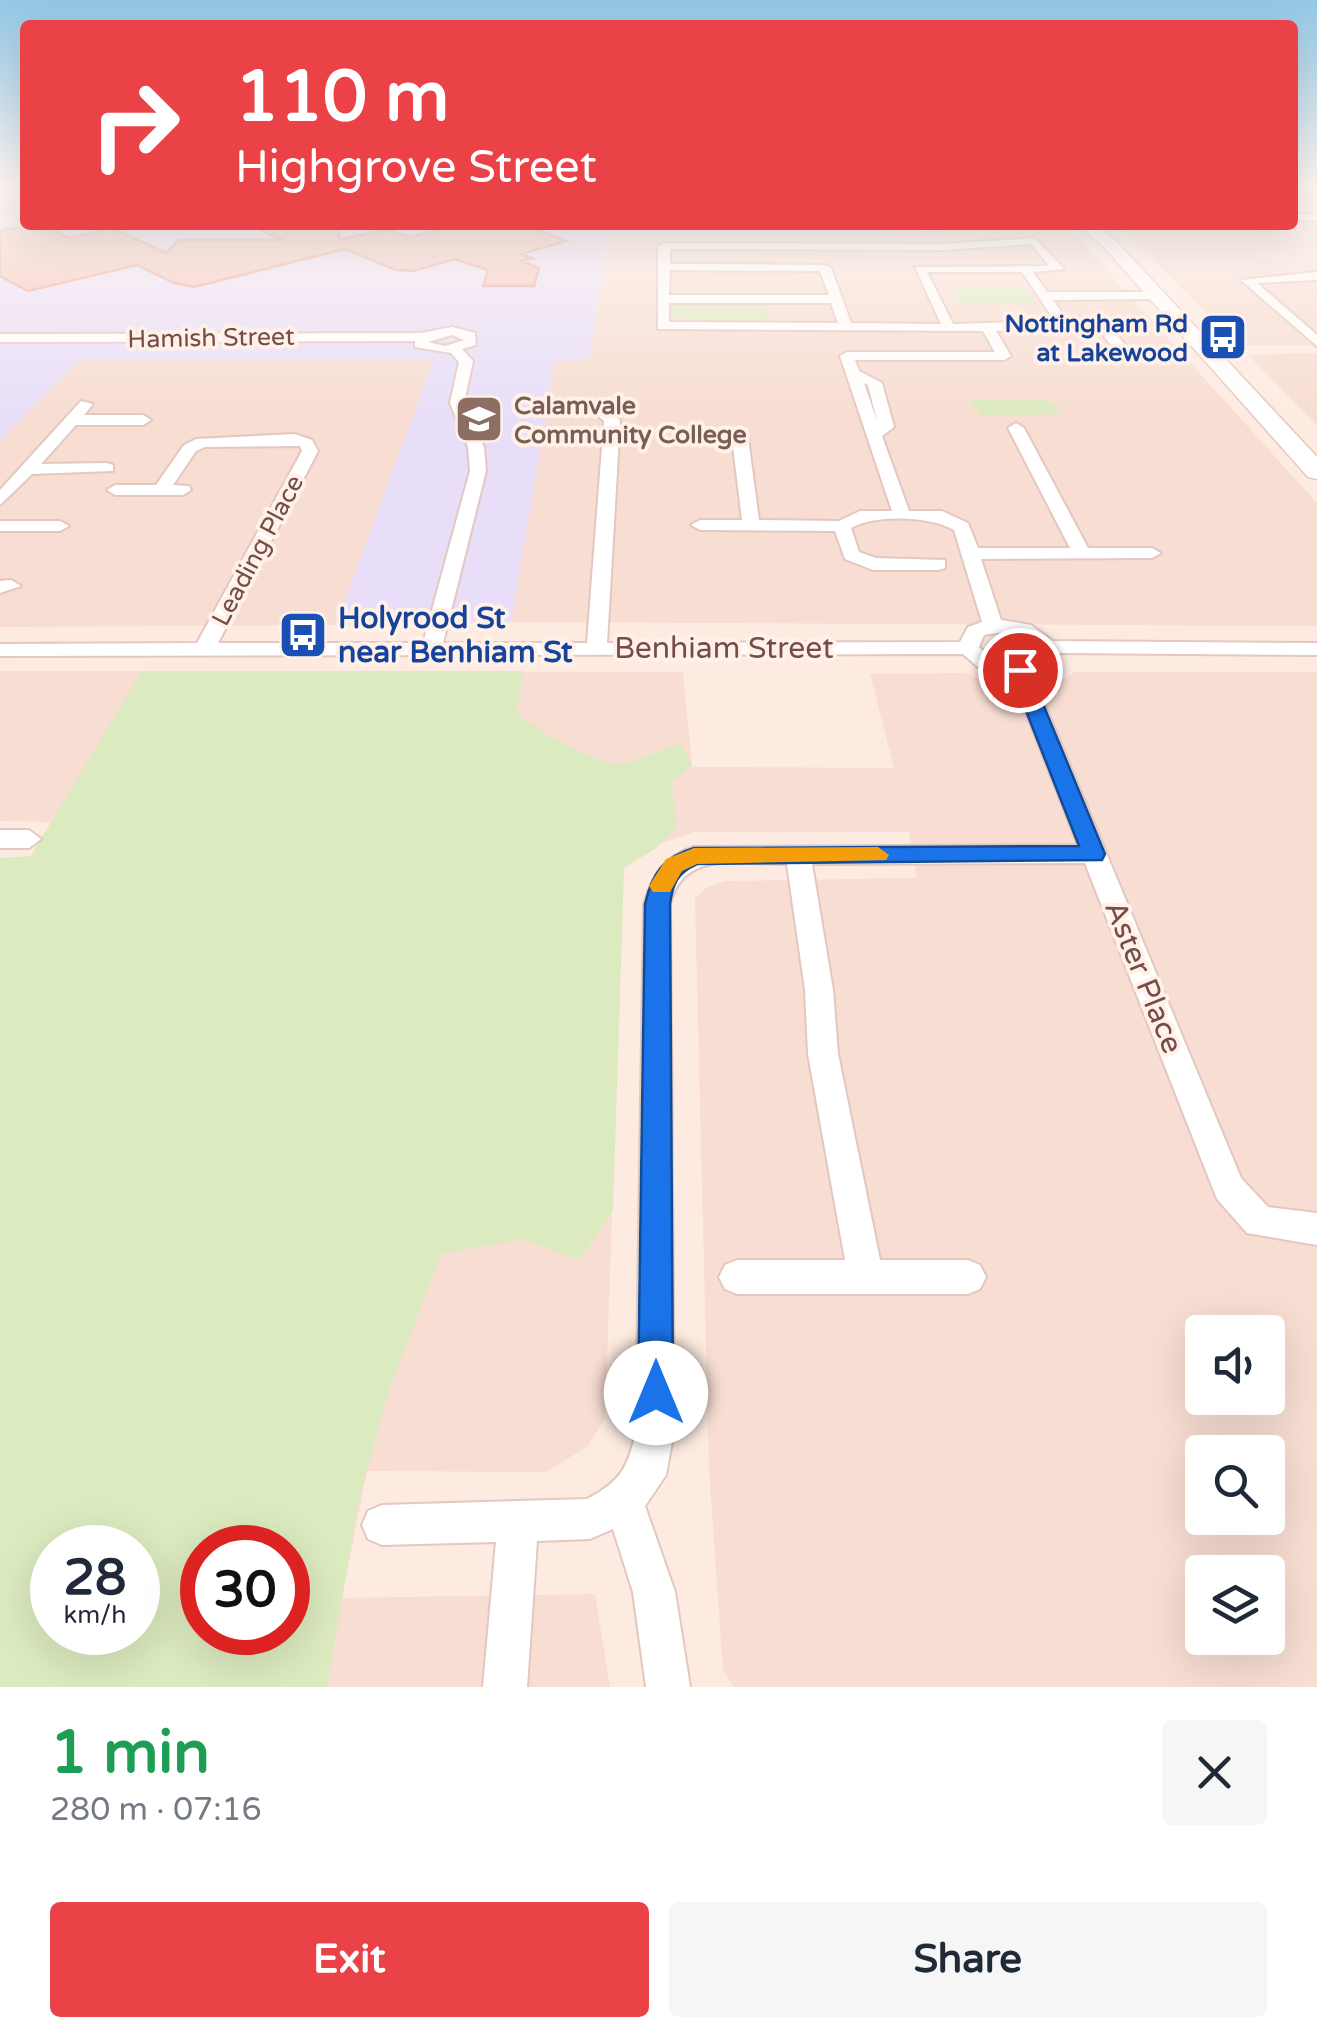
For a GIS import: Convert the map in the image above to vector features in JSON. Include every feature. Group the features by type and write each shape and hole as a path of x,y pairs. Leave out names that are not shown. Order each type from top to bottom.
{"street":[{"path":"664,263 663,326 1064,326 1025,269"},
{"path":"952,263 956,269"},
{"path":"950,328 918,269 1058,269 1053,263"},
{"path":"1128,263 1316,470"},
{"path":"664,267 825,268 846,327"},
{"path":"1317,276 1246,280 1310,331 1317,342"},
{"path":"1044,296 1156,296"},
{"path":"664,299 837,299"},
{"path":"1063,321 1139,321"},
{"path":"1099,321 1128,356"},
{"path":"902,516 846,356 1004,356 987,327"},
{"name":"Hamish Street","path":"0,338 422,337 444,331 470,336 468,344 455,349 466,361 457,403 476,447 478,471 432,647"},
{"path":"0,500 86,404"},
{"path":"597,648 612,420 598,409"},
{"path":"72,420 143,420"},
{"path":"1016,428 1082,553"},
{"name":"Leading Place","path":"161,490 190,448 202,442 294,438 306,443 310,450 205,648"},
{"path":"740,438 751,525"},
{"path":"28,468 107,468"},
{"path":"115,490 182,490"},
{"path":"700,525 842,526 860,516 942,516 962,527 992,625"},
{"path":"0,526 60,526"},
{"path":"842,526 851,556 860,560 938,564"},
{"path":"971,554 1152,553"},
{"path":"1047,647 1046,660 1020,670 987,664 968,648 975,630 992,625 1019,628 1047,647 1317,650"},
{"name":"Benhiam Street","path":"3,653 205,648 968,648"},
{"name":"Aster Place","path":"1020,670 1229,1188 1259,1222 1317,1229"},
{"path":"0,839 29,839"},
{"path":"798,854 819,990 824,1054 866,1277"},
{"path":"382,1525 590,1520 622,1502 646,1475 655,1431 657,924 662,882 674,865 694,856 1094,854"},
{"path":"737,1276 968,1277"},
{"path":"622,1502 648,1556 657,1591 668,1687"},
{"path":"505,1687 518,1522"}],"shaded area":[{"name":"Calamvale Community College","path":"0,263 605,263 588,360 555,361 511,622 336,625 434,359 79,360 0,440"},
{"path":"605,263 1100,263 1317,503 1317,626 511,622 555,360 588,360"},
{"path":"1156,263 1317,263 1317,350 1309,345 1238,346"},
{"path":"1317,353 1317,425 1248,355"},
{"path":"435,359 336,625 0,627 0,440 79,360"},
{"path":"0,671 683,672 692,767 894,768 870,674 965,673 978,678 1065,679 1074,672 1317,672 1317,1687 734,1687 723,1670 709,1470 695,899 706,888 726,881 917,878 909,832 694,832 634,853 624,867 605,1418 588,1446 546,1472 367,1471 342,1598 595,1594 610,1687 0,1687 0,908 51,822 0,821"}],"green space":[{"path":"952,287 1025,287 1037,304 963,304"},
{"path":"668,301 766,301 770,324 668,318"},
{"path":"1048,399 1062,414 982,416 969,401"},
{"path":"142,671 522,671 517,714 567,746 597,759 622,764 681,744 692,765 672,782 676,828 656,848 624,868 613,1210 579,1260 523,1239 441,1254 388,1393 358,1503 327,1687 0,1687 0,858 31,856"}],"building":[{"path":"0,263 290,263 194,287 174,283 137,265 28,291 0,276"},
{"path":"378,263 442,263 413,271"},
{"path":"466,263 525,263 539,268 534,286 483,286 488,270"}],"slow traffic":[{"path":"661,886 674,865 694,856 878,855"}],"place":[{"name":"Nottingham Rd at Lakewood","path":"1223,337"},
{"name":"Calamvale Community College","path":"479,419"},
{"name":"Holyrood St near Benhiam St","path":"303,635"}],"route":[{"path":"656,1393 658,904 662,882 674,865 694,856 1094,854 1020,670"}]}
